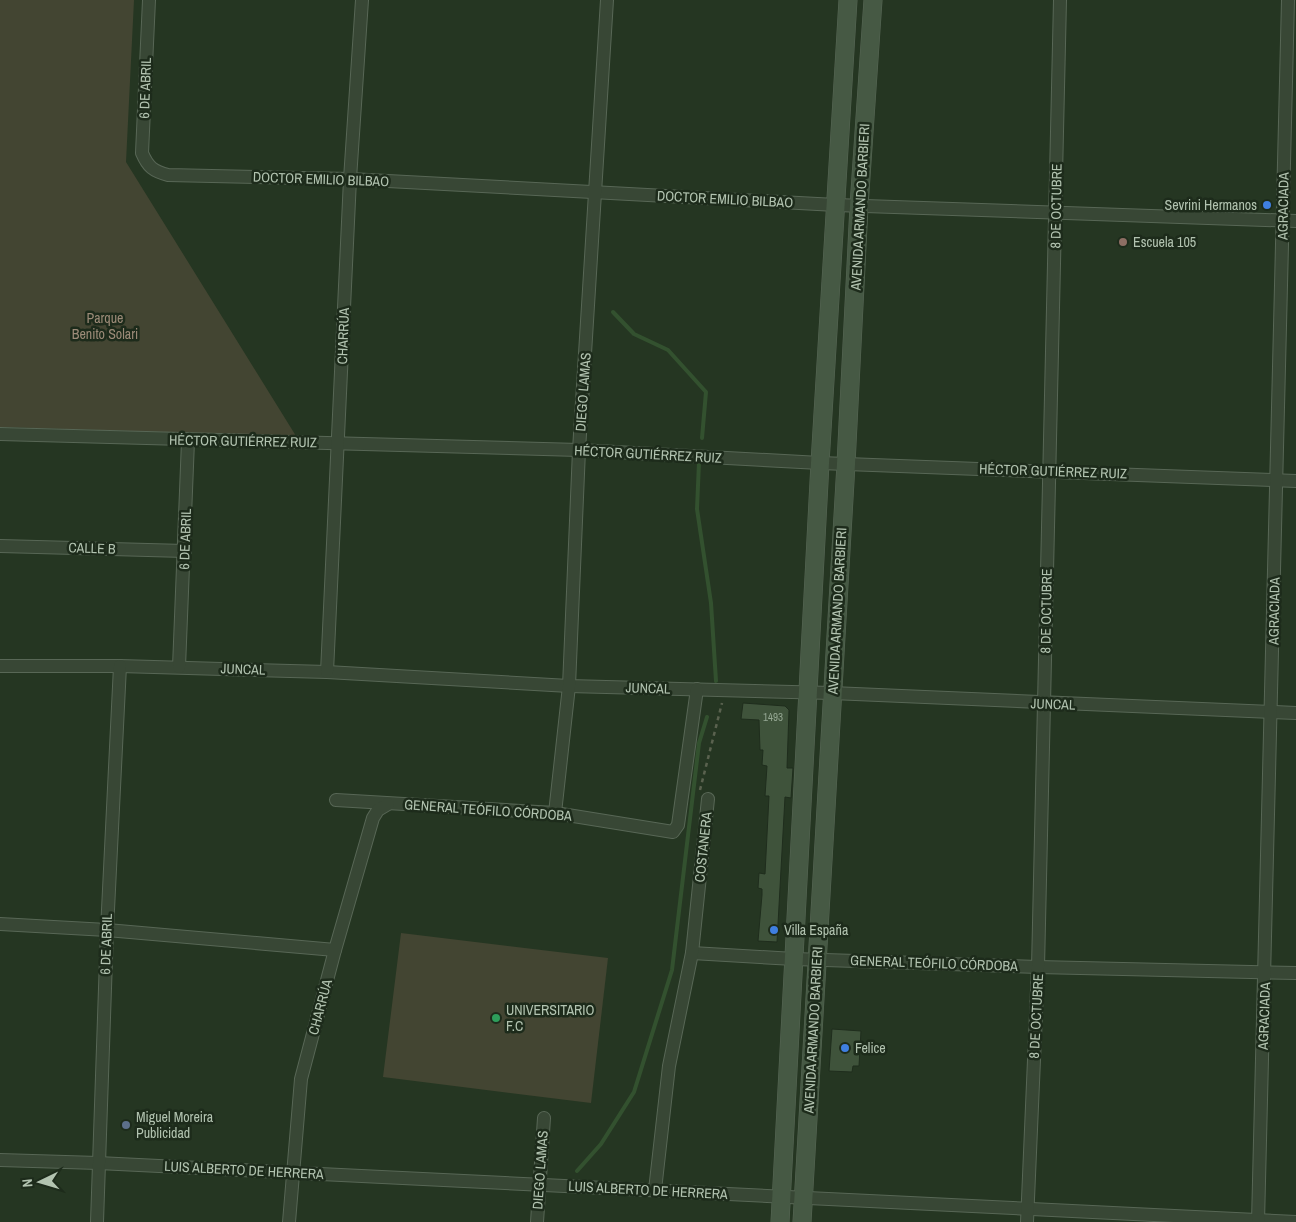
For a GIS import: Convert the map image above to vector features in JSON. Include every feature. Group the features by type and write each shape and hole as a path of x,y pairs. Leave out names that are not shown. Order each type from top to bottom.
{"street":[{"name":"6 DE ABRIL","path":"149,0 142,152 147,164 156,172"},
{"name":"CHARRÚA","path":"328,672 350,179 362,0"},
{"name":"DIEGO LAMAS","path":"554,813 569,686 579,450 607,0"},
{"name":"AVENIDA ARMANDO BARBIERI","path":"780,1222 820,463 848,0"},
{"name":"AVENIDA ARMANDO BARBIERI","path":"802,1222 859,206 873,0"},
{"name":"8 DE OCTUBRE","path":"1027,1222 1038,967 1060,0"},
{"name":"AGRACIADA","path":"1258,1221 1266,972 1276,480 1290,221 1288,0"},
{"name":"DOCTOR EMILIO BILBAO","path":"156,172 168,175 350,179 859,206 1290,221"},
{"name":"HÉCTOR GUTIÉRREZ RUIZ","path":"0,434 188,441 579,450 820,463 1296,480"},
{"name":"6 DE ABRIL","path":"179,667 188,441"},
{"name":"CALLE B","path":"0,546 185,551"},
{"name":"JUNCAL","path":"0,666 179,667 328,672 569,686 832,693 1045,704 1296,713"},
{"name":"6 DE ABRIL","path":"97,1222 107,930 120,666"},
{"name":"GENERAL TEÓFILO CÓRDOBA","path":"336,800 554,813 673,832 678,825 697,689"},
{"name":"COSTANERA","path":"655,1190 669,1066 692,952 708,799"},
{"name":"CHARRÚA","path":"289,1222 301,1079 334,950 373,818 378,810 388,804"},
{"path":"0,924 107,930 334,950"},
{"name":"GENERAL TEÓFILO CÓRDOBA","path":"692,952 794,959 1296,973"},
{"name":"DIEGO LAMAS","path":"537,1222 544,1118"},
{"name":"LUIS ALBERTO DE HERRERA","path":"0,1160 539,1184 1296,1222"}],"path":[{"name":"COSTANERA","path":"708,799 699,792 718,712 728,690"}],"green space":[{"name":"Parque Benito Solari","path":"0,0 134,0 126,162 296,436 0,427"},
{"name":"UNIVERSITARIO F.C","path":"401,933 608,958 591,1103 383,1077"}],"building":[{"path":"743,703 785,706 789,710 787,768 793,768 791,798 785,797 777,942 758,941 762,895 762,889 758,888 759,873 765,874 769,796 765,796 767,766 762,765 763,750 760,750 759,720 741,719"},
{"name":"Felice","path":"832,1029 861,1031 859,1066 853,1066 852,1072 829,1071"}],"waterway":[{"path":"613,312 634,334 668,350 706,392 702,438"},
{"path":"699,462 697,509 711,603 716,681"},
{"path":"577,1171 601,1144 634,1092 672,970 699,743 707,717"}],"place":[{"name":"Sevrini Hermanos","path":"1267,205"},
{"name":"Escuela 105","path":"1123,242"},
{"name":"Villa España","path":"774,930"},
{"name":"UNIVERSITARIO F.C","path":"496,1018"},
{"name":"Felice","path":"845,1048"},
{"name":"Miguel Moreira Publicidad","path":"126,1125"}]}
